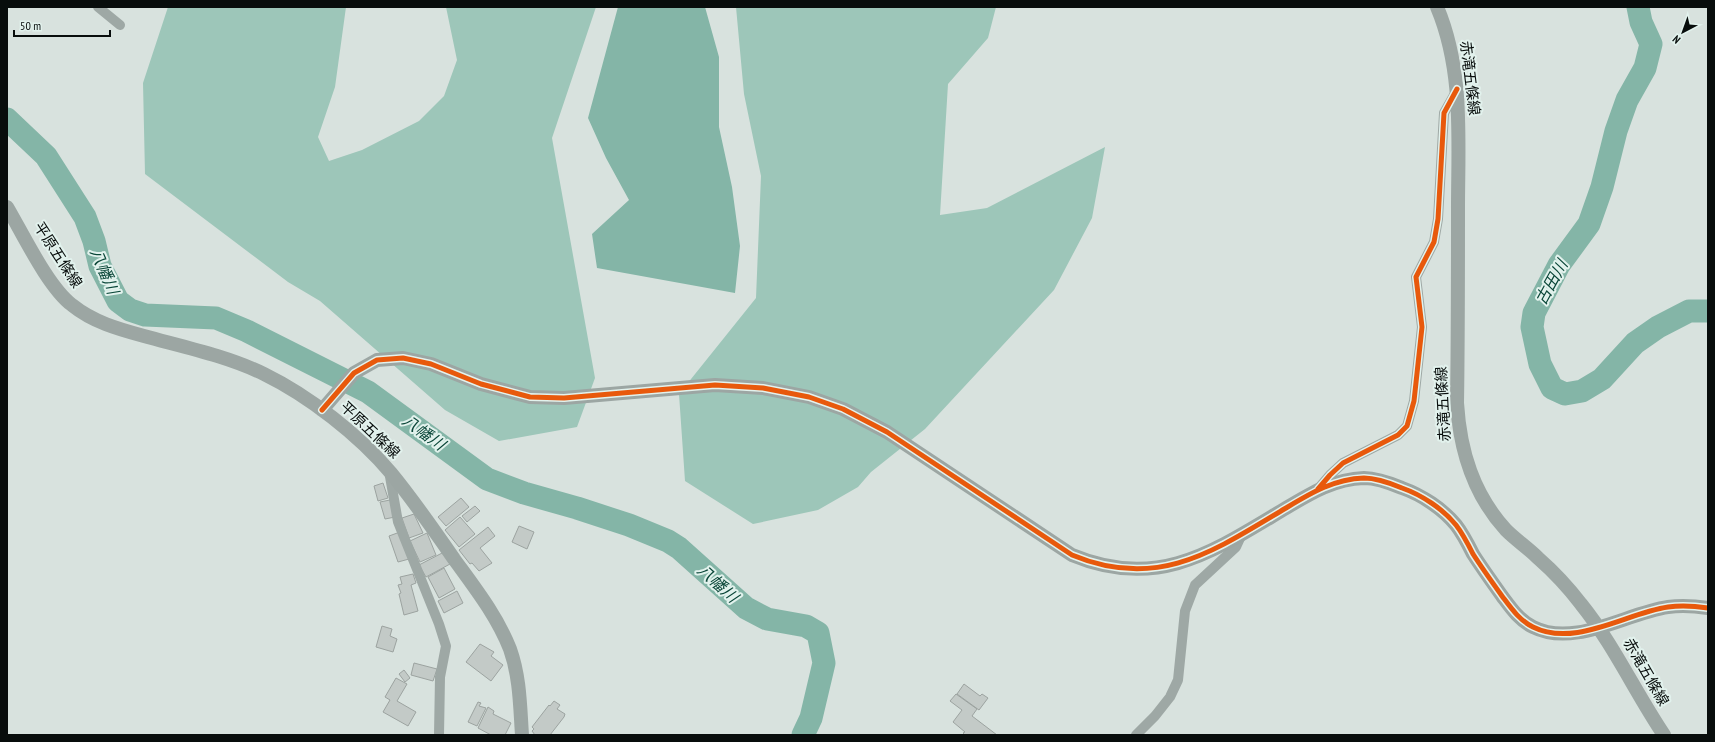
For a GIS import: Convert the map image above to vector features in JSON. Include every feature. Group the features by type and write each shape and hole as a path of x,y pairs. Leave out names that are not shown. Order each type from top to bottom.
{"main road":[{"name":"赤滝五條線","path":"1437,7 1444,23 1450,47 1457,89 1457,402 1458,422 1464,456 1476,487 1495,517 1507,531 1560,580 1599,628 1664,735"},
{"name":"平原五條線","path":"7,207 57,290 71,305 87,316 103,324 122,330 236,362 264,374 322,410 370,451 389,471 412,500 500,627 516,668 522,735"},
{"path":"322,410 354,373 377,360 403,358 431,364 481,384 530,396 564,398 715,386 771,390 809,397 843,409 887,432 1072,555 1087,561 1120,569 1137,570 1165,567 1192,559 1242,534 1318,489 1342,480 1365,478 1386,482 1416,493 1438,508 1456,525 1486,575 1515,613 1532,626 1552,633 1570,633 1599,628 1666,607 1689,606 1708,608"}],"street":[{"path":"98,7 120,24"},
{"path":"1318,489 1343,463 1398,435 1406,426 1414,401 1422,327 1416,277 1434,242 1438,219 1444,113 1457,89"},
{"path":"389,471 398,522 439,624 446,646 440,677 439,735"},
{"path":"1136,735 1155,716 1170,697 1178,680 1185,611 1195,585 1236,547 1242,534"}],"shaded area":[{"path":"168,7 346,7 335,87 318,137 329,161 362,150 419,121 444,96 457,60 446,7 596,7 552,138 595,378 577,427 499,441 445,410 320,301 288,282 145,174 143,83"},
{"path":"618,7 705,7 719,57 719,127 732,187 740,246 735,293 597,268 592,234 629,200 606,158 588,118"},
{"path":"736,7 996,7 988,38 948,84 940,215 987,208 1105,147 1092,218 1054,290 925,429 871,472 858,487 818,510 753,524 685,481 679,394 756,298 761,176 744,94"}],"building":[{"path":"383,483 388,498 378,501 374,486"},
{"path":"461,498 469,507 446,526 438,517"},
{"path":"390,500 395,517 385,519 380,502"},
{"path":"475,506 480,511 467,522 462,516"},
{"path":"414,514 423,533 409,538 402,518"},
{"path":"460,517 475,534 459,547 445,530"},
{"path":"519,526 534,532 527,549 512,542"},
{"path":"488,527 495,536 480,548 492,563 479,571 472,563 470,564 459,550"},
{"path":"400,532 409,559 398,562 389,536"},
{"path":"427,533 436,555 420,562 410,541"},
{"path":"444,552 450,564 426,577 419,565"},
{"path":"444,568 455,589 439,598 428,577"},
{"path":"413,574 416,583 411,585 418,611 404,615 399,594 401,593 398,585 402,584 400,577"},
{"path":"457,591 463,603 444,613 438,601"},
{"path":"382,626 392,629 390,636 397,639 393,652 376,647"},
{"path":"480,644 494,652 491,656 503,665 491,681 466,662"},
{"path":"414,663 437,669 433,681 411,675"},
{"path":"404,670 410,678 405,682 399,674"},
{"path":"396,678 407,684 397,701 416,712 408,726 383,712 390,700 385,697"},
{"path":"964,684 980,696 982,694 988,698 979,710 957,694"},
{"path":"956,694 977,709 972,716 997,735 965,735 963,733 965,732 953,722 962,710 950,701"},
{"path":"554,701 560,705 557,709 565,714 564,717 550,735 535,735 532,731 534,729 532,727 549,705 550,706"},
{"path":"478,702 481,703 479,706 486,708 477,726 468,722"},
{"path":"488,707 494,711 493,714 511,723 505,735 491,735 478,728"}],"waterway":[{"name":"古田川","path":"1638,7 1641,22 1651,44 1645,68 1627,100 1616,131 1602,187 1589,224 1559,265 1534,313 1532,327 1540,364 1552,388 1565,394 1582,391 1602,379 1635,343 1658,327 1689,311 1708,311"},
{"name":"八幡川","path":"7,119 46,156 85,217 94,241 100,266 118,301 130,310 145,315 216,318 247,331 368,392 487,479 524,493 629,525 668,541 679,548 746,608 767,619 806,626 818,633 824,663 811,718 803,735"}],"cycle path":[{"path":"1318,489 1343,463 1398,435 1407,426 1414,401 1422,327 1416,277 1434,242 1438,219 1444,113 1457,89"},
{"path":"322,410 354,373 377,360 403,358 431,364 481,384 530,397 564,398 715,385 763,388 809,397 843,409 887,432 1072,555 1103,565 1132,569 1159,567 1184,561 1234,539 1323,488 1343,481 1369,478 1393,484 1417,494 1445,513 1459,528 1476,559 1509,605 1519,617 1533,627 1549,632 1566,634 1600,627 1652,610 1668,607 1688,606 1708,608"}]}
